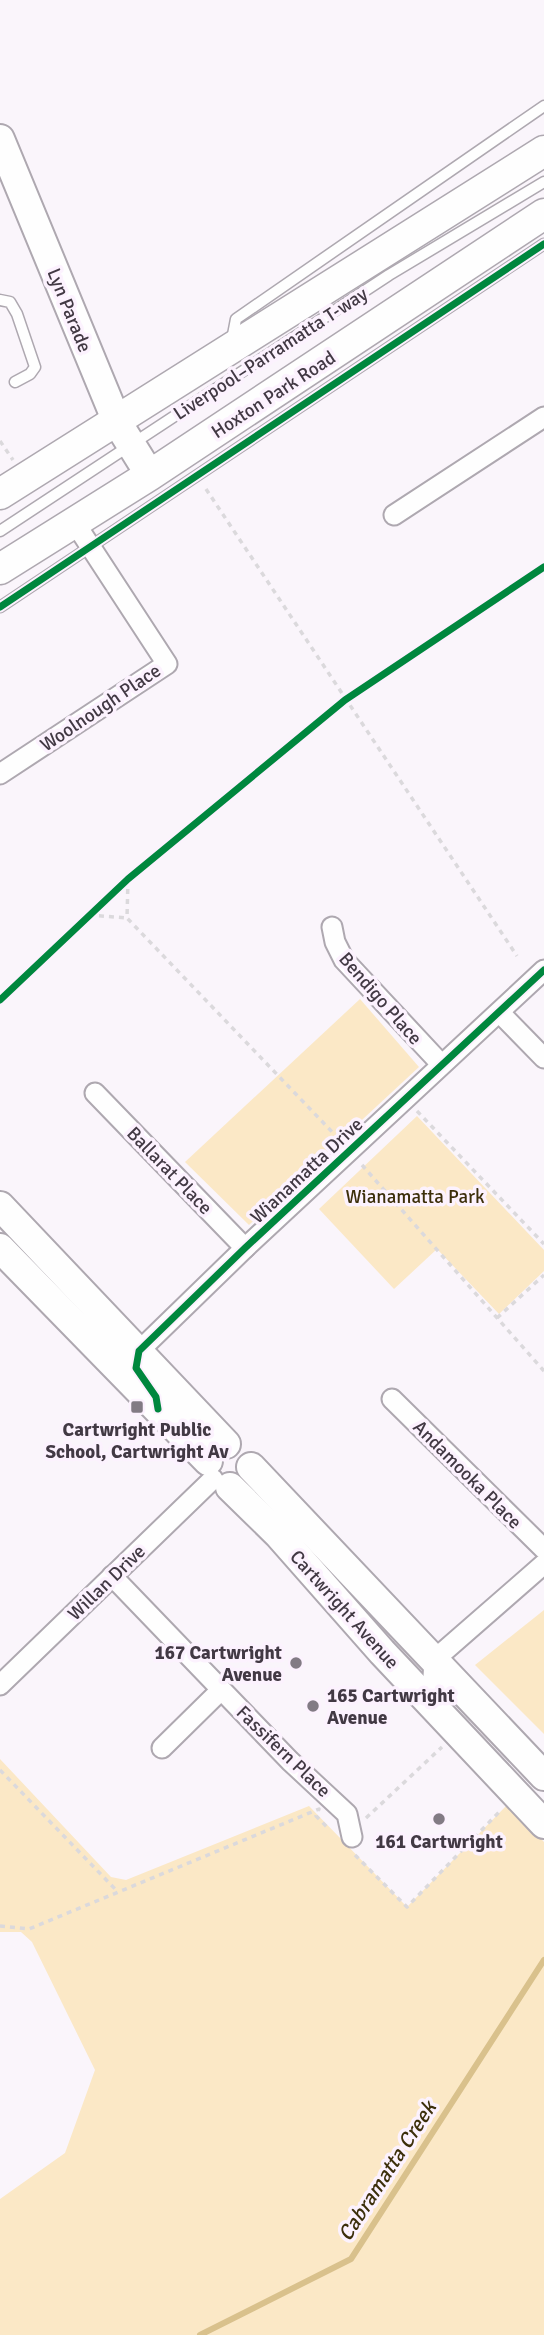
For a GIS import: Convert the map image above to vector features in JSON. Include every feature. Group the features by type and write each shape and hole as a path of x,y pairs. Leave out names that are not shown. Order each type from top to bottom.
{"main road":[{"path":"0,494 124,433 231,347 544,151"},
{"name":"Hoxton Park Road","path":"0,569 83,534 150,475 544,215"}],"street":[{"name":"Lyn Parade","path":"0,139 124,433 150,475"},
{"path":"394,515 544,417"},
{"name":"Woolnough Place","path":"0,774 167,664 83,534"},
{"name":"Bendigo Place","path":"332,927 335,942 344,960 440,1064"},
{"name":"Wianamatta Drive","path":"139,1352 440,1064 500,1013 544,970"},
{"path":"500,1013 544,1058"},
{"name":"Ballarat Place","path":"95,1093 245,1248"},
{"name":"Cartwright Avenue","path":"0,1206 139,1352 219,1468"},
{"name":"Cartwright Avenue","path":"0,1248 219,1468 382,1652 445,1730 527,1811"},
{"path":"139,1352 136,1368 156,1397 158,1409"},
{"name":"Andamooka Place","path":"392,1399 544,1549"},
{"name":"Cartwright Avenue","path":"219,1468 244,1450 251,1467 544,1776"},
{"name":"Willan Drive","path":"0,1685 219,1468"},
{"path":"382,1652 392,1657 434,1660 544,1564"},
{"name":"Fassifern Place","path":"112,1576 350,1834"},
{"path":"434,1660 433,1677 445,1730"},
{"name":"Fassifern Place","path":"162,1748 220,1690"}],"lane":[{"path":"231,347 236,319 544,106"},
{"name":"Liverpool–Parramatta T-way","path":"0,531 124,433 544,182"},
{"path":"0,607 83,534 544,244"},
{"path":"0,300 10,302 17,314 36,367 30,374 15,382"}],"path":[{"path":"0,441 16,464"},
{"path":"206,489 517,956"},
{"path":"335,708 356,692"},
{"path":"118,888 138,870"},
{"path":"127,918 128,879"},
{"path":"79,925 99,906"},
{"path":"89,915 127,918 337,1138"},
{"path":"405,1098 544,1244"},
{"path":"359,1162 544,1371"},
{"path":"497,1318 544,1275"},
{"path":"445,1730 350,1834 407,1908 527,1811"},
{"path":"0,1770 118,1892"},
{"path":"0,1926 29,1929 319,1809"}],"green space":[{"path":"360,999 419,1067 249,1225 185,1162"},
{"name":"Wianamatta Park","path":"417,1116 544,1250 544,1271 499,1314 437,1249 394,1289 319,1209"},
{"path":"544,1610 544,1734 475,1665"},
{"path":"0,1759 111,1877 126,1880 309,1806 407,1907 508,1804 544,1842 544,2335 0,2335 0,2199 65,2153 95,2070 32,1942 21,1932 0,1932"}],"waterway":[{"name":"Cabramatta Creek","path":"200,2335 351,2259 544,1960"}],"cycle path":[{"path":"0,607 544,244"},
{"path":"0,1000 128,879 345,700 544,567"},
{"path":"158,1409 156,1397 136,1368 139,1351 245,1248 544,970"}],"place":[{"name":"Cartwright Public School, Cartwright Av","path":"137,1407"},
{"name":"167 Cartwright Avenue","path":"296,1663"},
{"name":"165 Cartwright Avenue","path":"313,1706"},
{"name":"161 Cartwright","path":"439,1819"}]}
